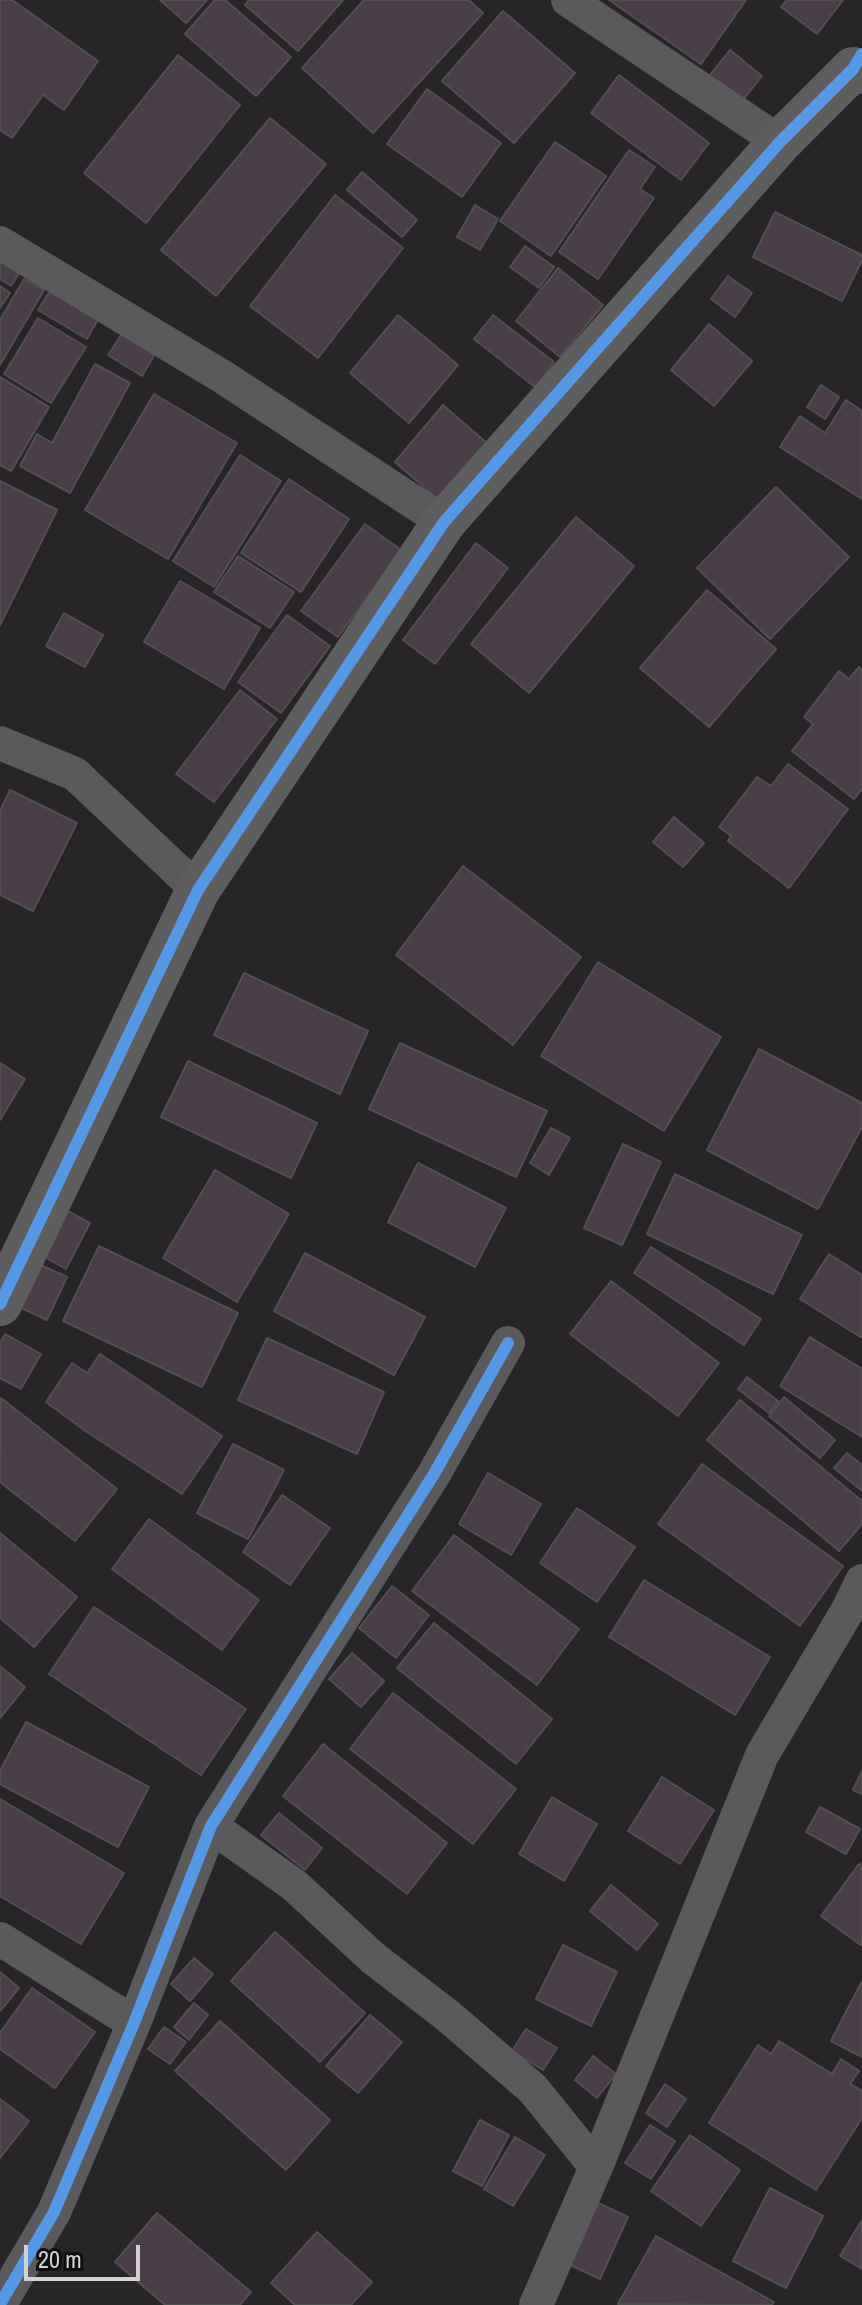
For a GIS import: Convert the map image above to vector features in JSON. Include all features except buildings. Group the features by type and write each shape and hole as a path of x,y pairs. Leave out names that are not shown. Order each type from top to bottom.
{"street":[{"path":"568,0 780,142"},
{"path":"0,1304 198,890 444,522 780,142 859,65"},
{"path":"0,243 223,377 444,522"},
{"path":"0,743 75,774 198,890"},
{"path":"0,2304 54,2212 134,2023 211,1826 434,1474 508,1343"},
{"path":"536,2305 596,2167 762,1755 857,1601"},
{"path":"211,1826 294,1885 373,1958 448,2016 533,2089 596,2167"},
{"path":"0,1939 134,2023"}],"cycle path":[{"path":"0,1304 198,890 444,522 780,142 853,69 862,54"},
{"path":"0,2304 54,2212 134,2023 211,1826 434,1474 508,1343"}]}
